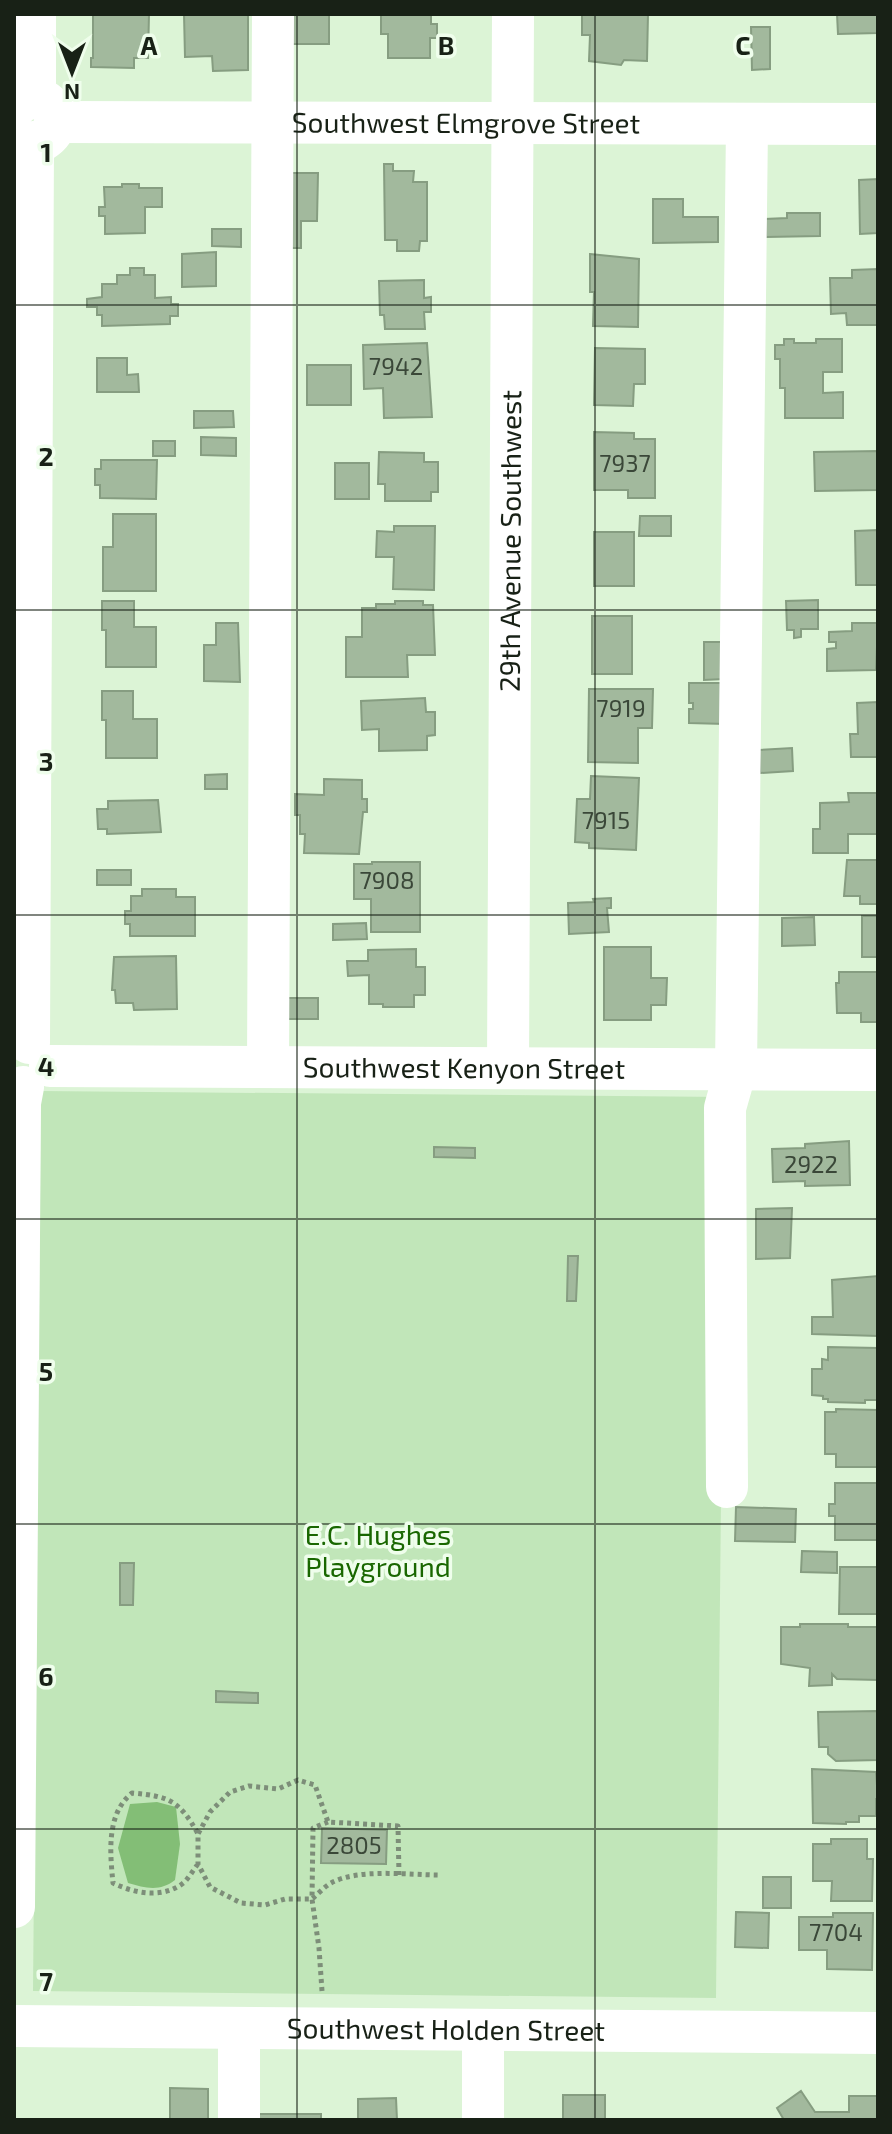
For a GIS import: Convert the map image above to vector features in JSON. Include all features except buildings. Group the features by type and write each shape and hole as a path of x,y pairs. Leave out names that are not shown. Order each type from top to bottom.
{"street":[{"path":"14,1907 20,1103 26,1065 30,121 35,14"},
{"path":"268,1065 273,14"},
{"name":"29th Avenue Southwest","path":"508,1067 513,14"},
{"name":"Southwest Elmgrove Street","path":"30,121 878,124"},
{"path":"727,1487 725,1108 736,1069 747,125"},
{"name":"Southwest Kenyon Street","path":"26,1065 878,1070"},
{"name":"Southwest Holden Street","path":"14,2026 878,2033"},
{"path":"239,2028 239,2120"},
{"path":"483,2030 483,2120"}],"path":[{"path":"198,1834 210,1812 230,1792 249,1786 278,1789 298,1780 315,1785 328,1822"},
{"path":"198,1864 182,1884 160,1893 131,1891 113,1883 110,1852 121,1802 132,1793 156,1795 172,1801 187,1813 198,1834 198,1864 210,1887 241,1903 265,1905 285,1899 312,1899 329,1884 351,1875 439,1875"},
{"path":"322,1991 312,1899 313,1828 328,1822 398,1826 399,1875"}],"green space":[{"name":"E.C. Hughes Playground","path":"41,1091 725,1097 716,1998 33,1991"}],"shaded area":[{"path":"157,1802 176,1807 180,1844 175,1880 158,1888 128,1883 118,1848 130,1804"}]}
